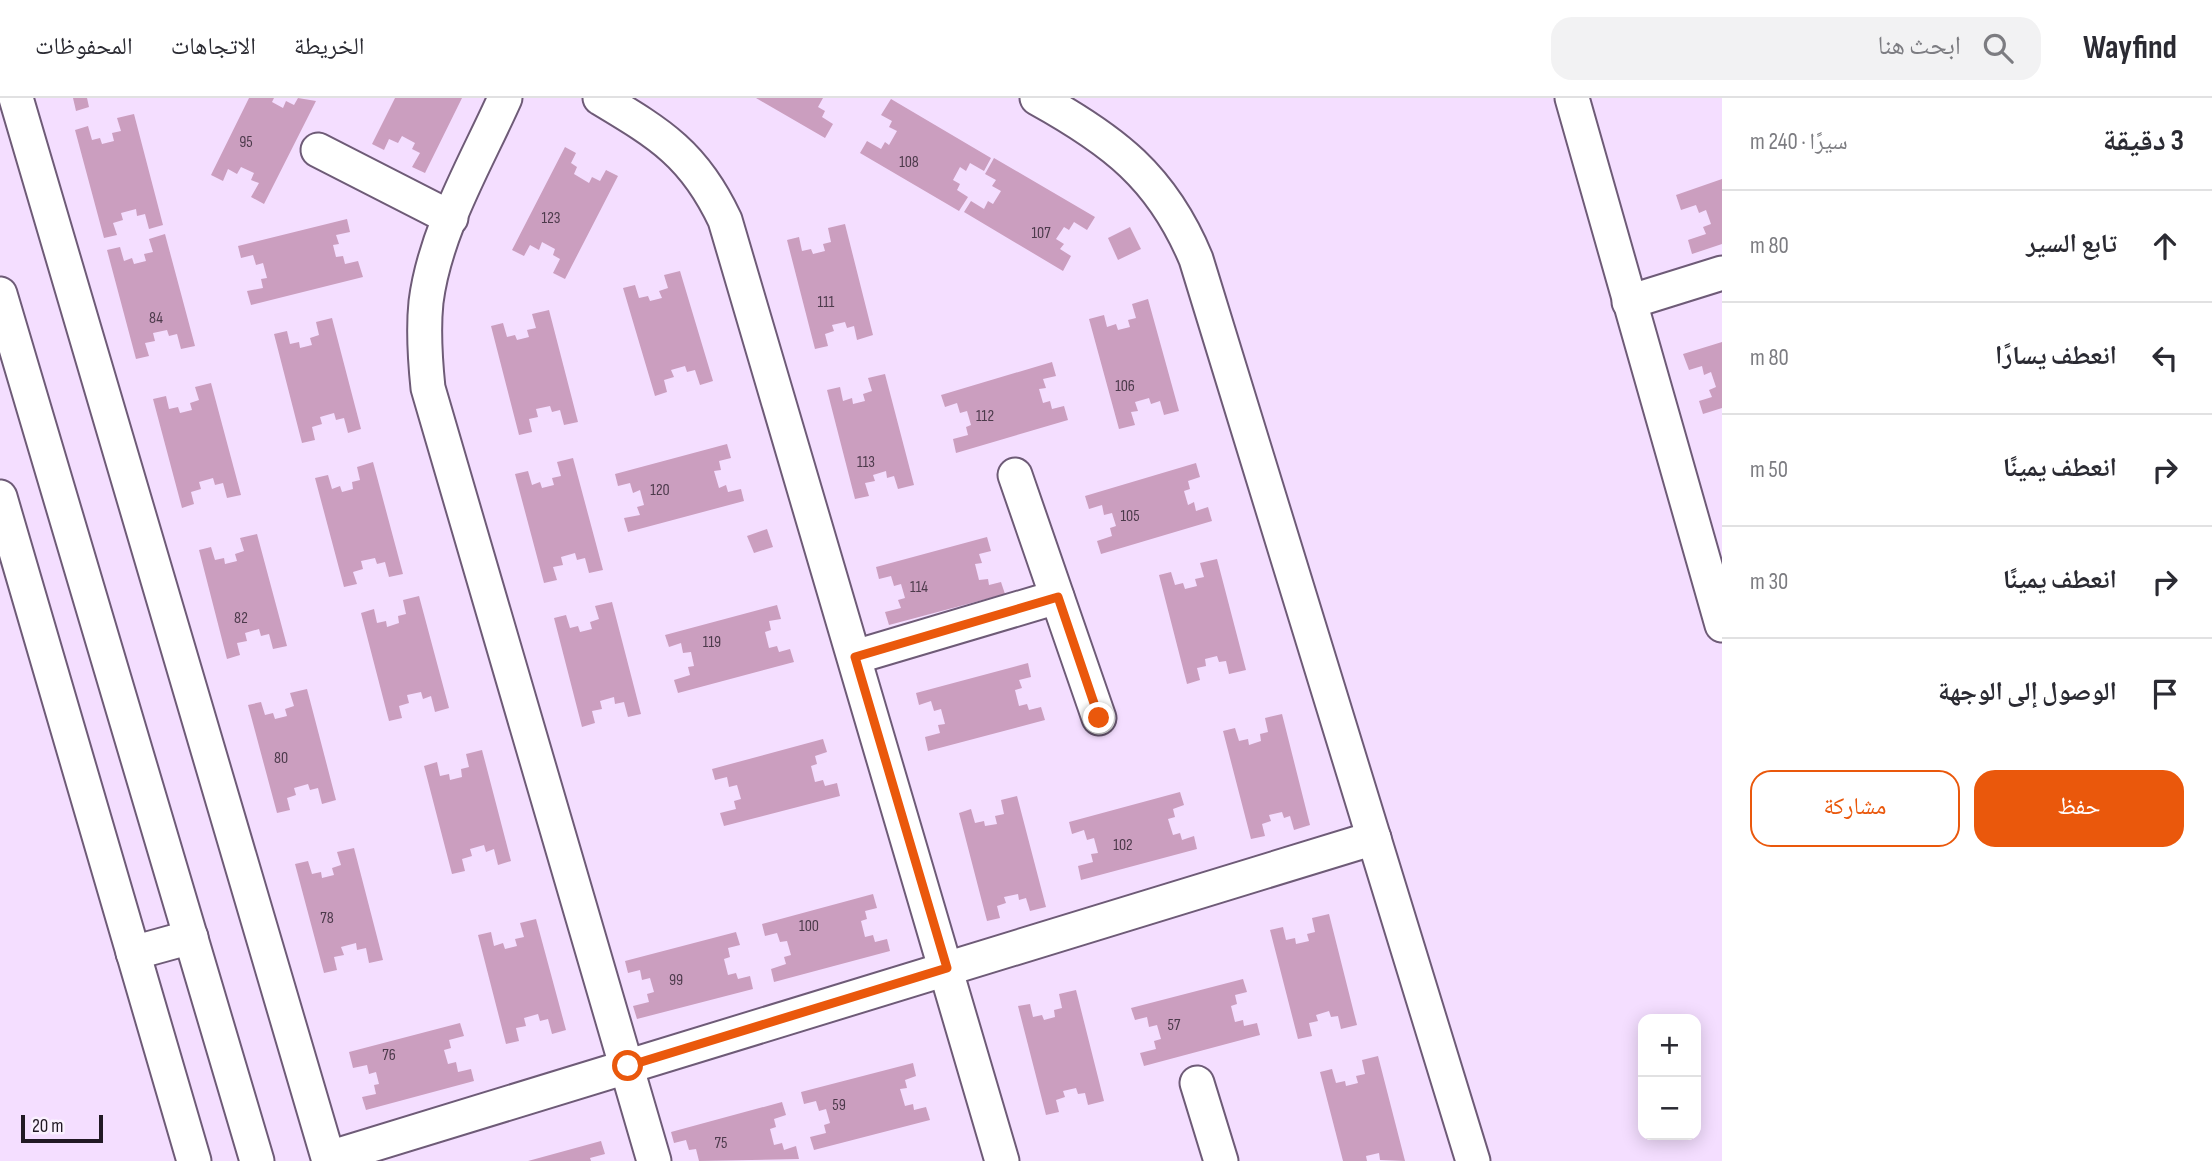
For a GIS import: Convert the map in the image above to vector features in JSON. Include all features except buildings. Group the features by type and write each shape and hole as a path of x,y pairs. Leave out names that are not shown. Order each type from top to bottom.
{"street":[{"path":"16,98 329,1160 1374,838"},
{"path":"505,98 435,259 426,302 424,345 428,388 654,1161"},
{"path":"600,98 663,136 696,168 725,220 1002,1161"},
{"path":"1037,98 1119,149 1157,188 1185,234 1196,259 1473,1161"},
{"path":"1572,98 1719,606"},
{"path":"318,150 451,218"},
{"path":"1629,302 1722,273"},
{"path":"0,294 257,1161"},
{"path":"1015,475 1099,718"},
{"path":"0,496 194,1161"},
{"path":"855,657 1058,597"},
{"path":"133,953 191,937"},
{"path":"1197,1083 1221,1161"}],"route":[{"path":"628,1066 947,968 855,657 1058,597 1099,718"}]}
